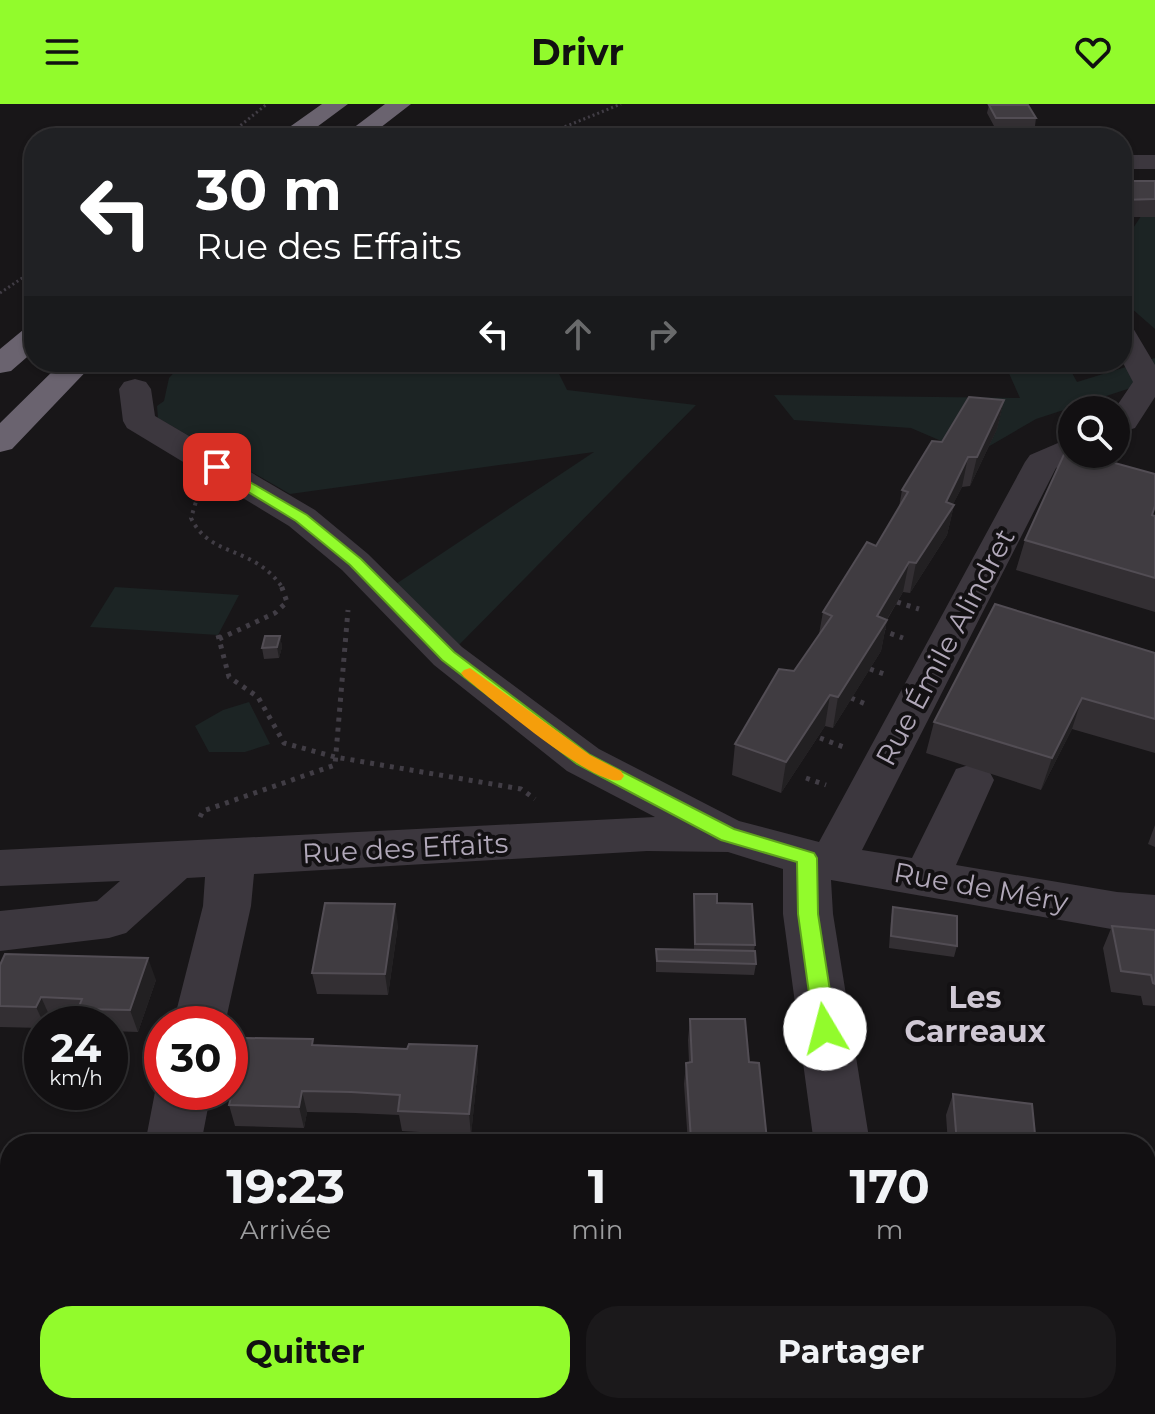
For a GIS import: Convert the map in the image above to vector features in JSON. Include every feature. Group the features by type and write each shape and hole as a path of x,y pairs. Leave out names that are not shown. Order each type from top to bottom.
{"highway":[{"path":"301,128 337,104"},
{"path":"366,128 400,104"},
{"path":"0,364 24,344"},
{"path":"0,442 70,372"}],"street":[{"path":"1132,162 1155,162"},
{"path":"1130,408 1149,382 1132,352"},
{"path":"135,389 139,421 302,518 355,562 448,656 583,760 728,835"},
{"path":"1130,425 1155,434"},
{"name":"Rue Émile Alindret","path":"820,860 1042,462 1058,454"},
{"path":"926,878 972,780"},
{"name":"Rue des Effaits","path":"0,868 647,834 728,835 820,860"},
{"path":"203,1006 227,906 231,858"},
{"path":"820,860 808,914 841,1134"},
{"name":"Rue de Méry","path":"820,860 1117,911 1155,914"},
{"path":"0,931 109,919 175,861"},
{"path":"175,1134 180,1110"}],"path":[{"path":"239,128 267,104"},
{"path":"562,128 621,104"},
{"path":"0,293 24,277"},
{"path":"192,452 197,470 211,479 196,497 191,518 201,536 245,554 261,565 276,579 286,596 287,602 275,613 218,637 229,677 258,697 284,743 335,757 521,789 588,837"},
{"path":"175,861 203,811 335,765 349,606"}],"shaded area":[{"path":"1155,195 1155,329 1132,309 1132,230"},
{"path":"1155,358 1155,380 1106,396 1058,396 1058,412 1036,419 974,455 911,428 794,420 774,395 1020,398 1008,372 1072,372 1077,382 1110,372 1132,372 1132,365"},
{"path":"175,372 558,372 567,390 696,405 448,656 384,592 594,452 290,494 158,418 157,406 164,401 169,378"},
{"path":"115,587 239,595 218,635 90,627"},
{"path":"249,702 270,744 245,752 209,752 195,726 223,710"}],"building":[{"path":"989,105 1028,105 1036,118 996,118"},
{"path":"1132,181 1155,181 1155,199 1132,200"},
{"path":"969,397 1004,400 977,457 968,457 946,502 954,505 916,563 909,562 877,616 887,620 838,697 830,695 786,762 735,744 779,669 794,671 832,616 823,612 867,542 876,546 908,492 902,490 932,441 942,442"},
{"path":"1130,467 1155,474 1152,515 1155,516 1155,578 1025,540 1058,468"},
{"path":"995,604 1155,653 1155,719 1082,698 1052,758 934,722"},
{"path":"265,636 280,636 277,647 262,648"},
{"path":"694,894 717,894 717,903 752,904 755,945 695,944"},
{"path":"325,903 395,904 385,974 312,973"},
{"path":"893,907 957,916 957,946 891,936"},
{"path":"1112,926 1155,930 1155,984 1151,975 1121,971"},
{"path":"656,949 755,951 756,964 657,961"},
{"path":"5,954 148,958 130,1010 128,1006 79,1006 82,999 41,997 36,1006 0,1006 0,965"},
{"path":"690,1019 745,1019 749,1062 759,1063 766,1134 691,1134 686,1063 692,1062"},
{"path":"248,1038 313,1039 312,1045 407,1049 409,1044 477,1046 469,1114 398,1111 400,1095 351,1092 302,1091 299,1107 248,1106"},
{"path":"953,1094 1032,1104 1035,1134 956,1134"}],"slow traffic":[{"path":"470,673 583,760 614,776"}],"district":[{"name":"Les Carreaux","path":"975,1015"}],"route":[{"path":"217,467 302,518 355,562 448,656 583,760 728,835 807,858 808,914 825,1029"}]}
